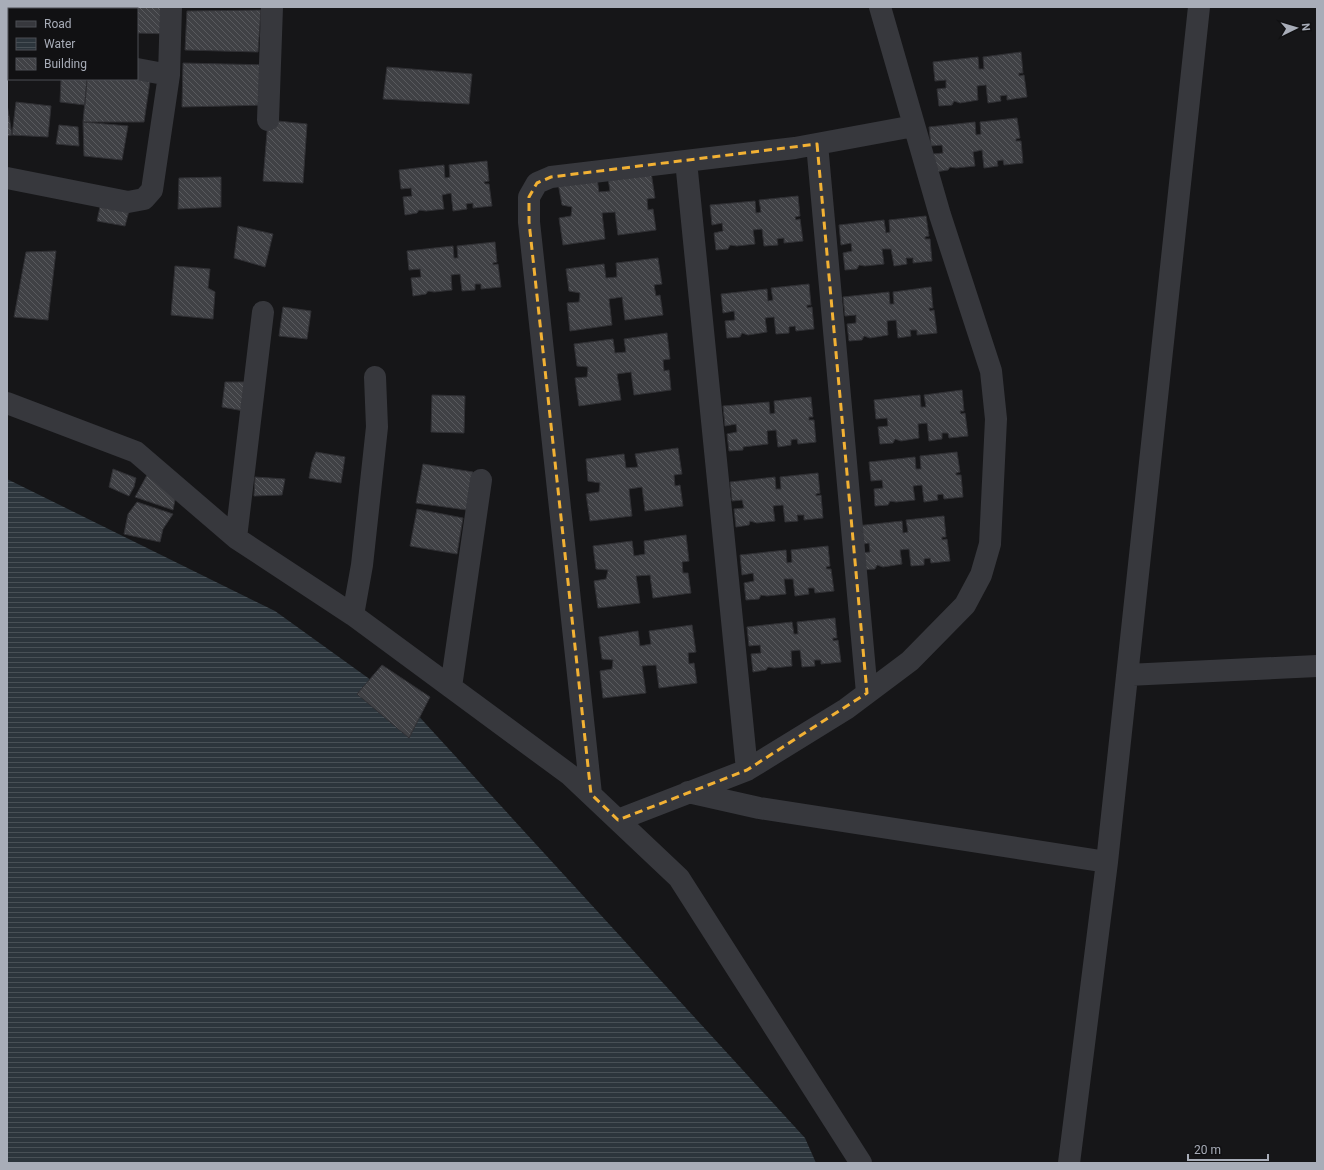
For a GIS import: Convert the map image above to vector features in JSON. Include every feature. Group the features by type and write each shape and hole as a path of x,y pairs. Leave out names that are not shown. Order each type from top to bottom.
{"street":[{"path":"7,178 128,202 144,199 152,190 168,74 171,7"},
{"path":"268,120 272,7"},
{"path":"618,820 747,770 846,709 910,660 965,605 981,575 990,544 996,419 991,371 940,215 880,7"},
{"path":"1070,1163 1107,862 1128,675 1199,7"},
{"path":"138,69 168,74"},
{"path":"591,794 529,230 529,197 537,183 551,177 795,148 914,126"},
{"path":"817,144 867,693"},
{"path":"686,161 747,770"},
{"path":"236,538 263,312"},
{"path":"353,616 362,565 377,427 375,376"},
{"path":"7,403 136,452 236,538 353,616 570,775 679,878 861,1163"},
{"path":"451,687 481,480"},
{"path":"1128,675 1317,666"},
{"path":"688,792 759,808 1107,862"}],"highlighted area":[{"path":"817,144 867,693 747,770 618,820 591,794 529,222 529,197 537,183 551,177"}],"water":[{"path":"7,479 275,611 414,711 805,1138 816,1163 7,1163"}],"building":[{"path":"7,7 30,7 8,8 7,27"},
{"path":"43,7 107,7 107,8"},
{"path":"167,7 170,34 138,33 138,8 132,8"},
{"path":"261,10 258,52 185,50 187,11"},
{"path":"1021,52 1023,73 1019,73 1019,76 1024,75 1027,97 1007,100 1007,95 1000,96 1001,101 988,103 986,85 977,86 978,100 960,103 954,101 952,105 939,106 937,89 946,88 946,80 935,81 933,62 978,57 979,69 984,69 983,57"},
{"path":"153,61 144,122 83,122 87,80 138,80 138,78"},
{"path":"183,63 270,65 269,105 182,107"},
{"path":"387,67 472,74 469,104 383,99"},
{"path":"61,80 87,80 85,105 60,102"},
{"path":"16,102 51,106 48,137 12,135"},
{"path":"7,104 12,135 7,136"},
{"path":"1017,118 1020,138 1016,139 1016,141 1021,141 1023,163 1004,165 1003,160 997,161 998,166 984,168 982,150 973,152 975,166 956,168 950,167 948,170 935,172 933,154 943,153 942,145 931,146 929,127 975,122 976,135 981,134 980,122"},
{"path":"268,120 307,124 303,183 263,181"},
{"path":"83,122 128,126 122,160 84,156"},
{"path":"59,125 78,127 79,146 56,144"},
{"path":"487,161 489,181 484,182 485,184 489,184 492,206 473,208 473,203 466,204 467,209 453,211 451,193 442,195 444,209 426,211 419,210 417,213 405,215 403,197 412,196 411,188 401,189 399,170 444,165 445,178 450,177 449,165"},
{"path":"651,172 655,198 647,199 648,210 653,209 656,230 618,235 615,212 602,213 605,239 563,245 559,218 571,216 572,207 562,205 558,183 597,178 599,192 610,191 608,178"},
{"path":"221,177 221,207 178,209 179,178"},
{"path":"798,196 800,216 795,217 796,220 800,219 803,241 784,243 784,238 777,239 778,245 764,246 762,229 753,230 755,244 737,246 730,245 728,249 716,250 714,233 723,231 722,223 712,225 710,205 755,201 756,213 761,212 759,200"},
{"path":"101,202 130,207 125,226 97,221"},
{"path":"926,216 929,236 925,237 925,239 930,239 932,261 913,263 913,258 906,258 907,264 894,266 891,249 882,249 884,264 865,266 859,265 857,269 845,270 843,253 852,251 851,243 841,245 839,225 884,220 886,233 890,232 889,220"},
{"path":"238,226 273,234 265,267 234,258"},
{"path":"495,242 497,262 493,263 493,265 498,264 501,287 481,289 481,284 475,284 475,290 462,291 460,274 451,275 452,290 434,292 428,291 426,294 413,296 411,278 421,277 420,269 409,270 407,251 453,246 454,258 458,258 457,246"},
{"path":"56,251 48,320 14,317 26,252"},
{"path":"658,258 662,284 654,285 656,296 660,295 663,315 625,320 622,297 609,299 612,325 570,331 567,303 579,302 580,293 569,291 566,269 604,264 606,278 617,277 616,263"},
{"path":"175,266 210,269 208,288 215,292 213,319 171,315"},
{"path":"809,284 811,305 807,305 807,308 812,307 814,329 796,331 795,326 789,327 789,333 776,334 774,317 765,318 767,332 748,335 742,333 740,337 727,338 725,321 735,320 734,311 723,313 721,294 767,289 768,301 773,300 771,288"},
{"path":"931,287 933,308 929,308 930,311 934,310 937,333 917,335 917,330 910,330 911,336 898,338 896,320 887,321 888,335 870,338 864,336 862,340 849,341 847,324 856,323 856,315 845,316 843,297 889,292 890,304 894,304 893,292"},
{"path":"283,307 311,311 307,339 279,336"},
{"path":"667,333 670,359 663,360 664,371 669,370 671,390 634,395 631,372 617,374 621,400 579,406 575,378 587,377 588,367 577,366 574,344 613,339 615,353 626,352 624,339"},
{"path":"225,382 248,382 244,411 222,407"},
{"path":"962,390 964,411 960,411 961,414 965,413 968,436 949,438 948,433 942,433 942,439 929,441 927,423 918,424 919,438 901,441 895,439 893,443 880,444 878,427 888,426 887,418 876,419 874,400 920,395 921,407 926,407 924,395"},
{"path":"432,395 465,396 464,433 431,432"},
{"path":"811,397 813,417 809,417 809,420 814,420 816,442 798,444 797,439 791,440 791,445 778,447 776,430 767,431 768,444 743,447 743,450 729,451 727,434 737,432 736,424 725,426 723,406 769,402 770,414 775,413 774,401"},
{"path":"678,448 682,474 674,475 675,486 680,485 683,506 645,511 642,487 629,489 632,516 590,521 586,494 599,492 600,483 588,481 586,459 624,454 626,468 638,467 635,454"},
{"path":"316,452 345,457 341,483 309,478 312,462"},
{"path":"957,452 960,472 956,473 956,475 961,475 963,497 944,499 943,494 937,495 938,500 924,502 922,485 913,486 915,500 896,502 890,501 888,505 875,506 874,489 883,488 882,480 871,481 869,462 915,457 916,469 921,469 920,456"},
{"path":"423,464 473,472 467,510 416,503"},
{"path":"152,466 177,490 173,510 135,497"},
{"path":"113,469 136,478 134,487 129,496 109,487"},
{"path":"818,473 820,493 816,494 816,496 821,495 823,518 804,520 804,515 797,515 798,521 785,522 783,505 773,506 775,521 757,523 750,521 749,525 736,527 734,509 744,508 742,500 732,501 730,482 775,477 776,489 781,489 780,477"},
{"path":"255,477 285,479 282,495 254,496"},
{"path":"137,502 173,514 163,529 160,542 124,534 128,514"},
{"path":"417,509 463,518 457,554 410,546"},
{"path":"944,516 946,537 942,537 942,540 947,539 950,561 931,563 930,558 924,559 924,565 911,566 909,549 900,550 902,564 883,567 877,565 875,569 862,570 861,553 870,552 869,543 858,545 856,526 902,521 903,533 908,532 906,520"},
{"path":"686,535 689,561 682,562 683,573 688,573 691,593 653,598 650,575 636,576 640,603 598,608 594,581 606,579 608,570 596,569 593,546 632,541 634,556 645,554 644,541"},
{"path":"828,546 830,566 826,567 827,569 831,569 834,591 815,593 814,588 808,588 809,594 795,596 793,579 784,579 786,594 767,596 761,595 759,599 746,600 744,583 754,581 753,573 742,575 740,555 786,550 787,563 792,562 791,550"},
{"path":"835,618 837,638 833,638 833,641 838,640 841,662 821,664 821,660 814,660 815,666 802,667 800,650 791,651 792,666 774,668 768,667 766,670 753,672 751,654 761,653 760,645 749,646 747,627 792,622 794,634 798,634 797,622"},
{"path":"692,625 696,652 688,653 689,664 694,663 697,683 659,688 656,665 642,666 646,693 603,698 600,671 612,669 613,660 602,659 599,637 638,631 640,646 651,644 649,631"},
{"path":"382,665 430,697 409,738 357,694"}]}
